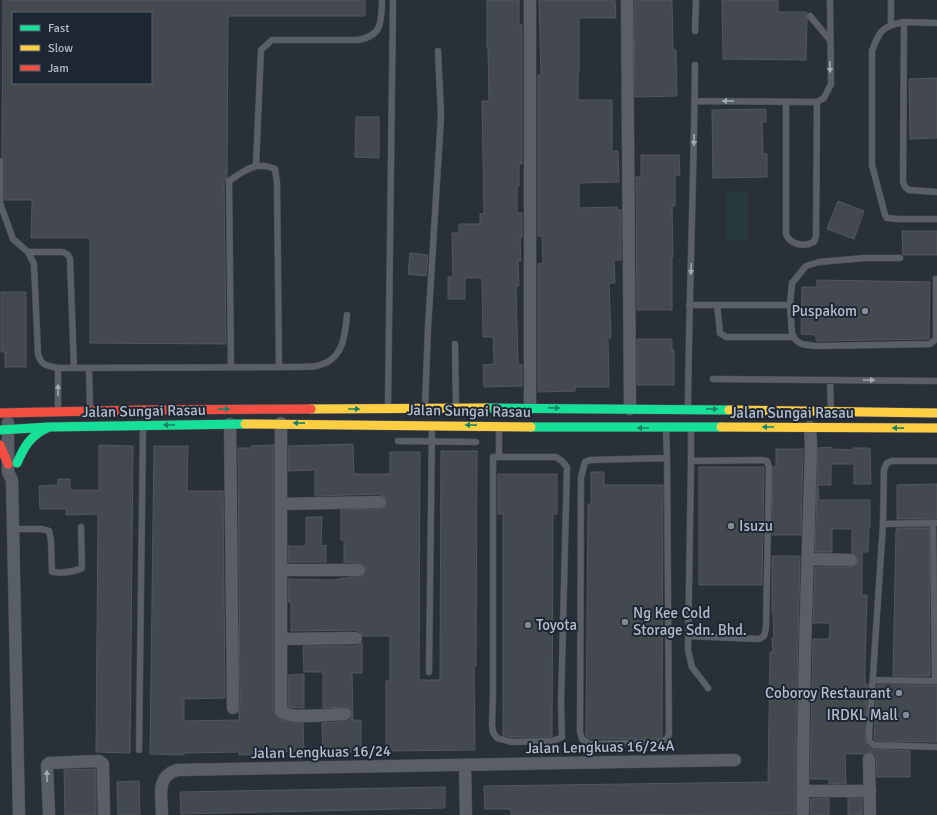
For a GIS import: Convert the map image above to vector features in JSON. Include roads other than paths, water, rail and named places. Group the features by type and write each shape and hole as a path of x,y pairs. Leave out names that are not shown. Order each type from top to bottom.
{"main road":[{"name":"Jalan Sungai Rasau","path":"8,412 388,408 630,408 937,413"},
{"name":"Jalan Sungai Rasau","path":"8,430 49,427 281,423 666,428 937,428"},
{"path":"0,445 13,464 30,438 49,427"}],"street":[{"path":"530,0 530,408"},
{"path":"627,0 630,408"},
{"path":"8,412 8,430 13,464 17,471 12,480 19,815"},
{"path":"281,423 281,711 284,714 294,716 345,714"},
{"path":"230,424 233,708"},
{"path":"803,815 810,427"},
{"path":"281,504 380,502"},
{"path":"808,560 851,560"},
{"path":"281,570 359,570"},
{"path":"281,639 356,638"},
{"path":"869,759 870,815"},
{"name":"Jalan Lengkuas 16/24A","path":"465,766 735,760"},
{"path":"49,815 47,765 49,763 99,761 103,764 104,815"},
{"path":"465,766 466,815"},
{"name":"Jalan Lengkuas 16/24","path":"162,815 161,784 169,772 177,770 465,766"},
{"path":"803,791 870,791"}],"lane":[{"path":"256,165 261,50 272,40 357,40 367,38 377,32 381,20 382,0"},
{"path":"388,408 393,0"},
{"path":"695,31 696,0"},
{"path":"695,100 817,102 824,98 830,84 830,0"},
{"path":"891,0 891,24"},
{"path":"810,16 830,40"},
{"path":"904,22 903,182 909,190 937,192"},
{"path":"937,22 904,22 891,24 877,36 872,51 872,165 887,218 937,219"},
{"path":"425,408 428,328 441,116 438,51"},
{"path":"688,409 695,64"},
{"path":"786,102 786,234 788,240 794,243 808,245 814,242 816,236 817,102"},
{"path":"0,161 0,203 13,239 28,252 34,264 38,354 40,361 44,365 58,368 317,366 333,359 340,349 345,335 347,315"},
{"path":"231,367 229,181 240,173 256,165 268,165 275,169 277,183 279,366"},
{"path":"28,252 63,252 68,255 70,259 74,368"},
{"path":"793,337 790,305 792,283 806,266 819,262 865,258 900,258"},
{"path":"717,305 720,333 722,336 726,337 793,337 803,345 816,346 930,344 936,340 936,280"},
{"path":"689,305 790,305"},
{"path":"455,344 456,408"},
{"path":"58,368 58,411"},
{"path":"89,368 90,411"},
{"path":"713,379 937,381"},
{"path":"830,380 831,411"},
{"path":"139,750 143,425"},
{"path":"429,672 432,425"},
{"path":"499,426 500,457"},
{"path":"666,428 667,458 670,734 667,739 659,742 590,744 582,739 580,732 581,477 583,468 585,462 590,460 667,458"},
{"path":"690,428 692,461 688,650 692,667 708,688"},
{"path":"398,441 476,442"},
{"path":"500,457 556,457 567,467 561,696 562,737 553,741 512,742 497,738 493,732 493,458 500,457"},
{"path":"688,636 759,639 764,636 766,620 769,467 767,461 692,461"},
{"path":"937,461 892,461 887,463 884,469 869,735 870,741 874,745 937,747"},
{"path":"873,680 936,681 935,523 882,524"},
{"path":"13,529 42,529 49,531 51,540 52,572 61,573 75,571 82,568 81,527"}],"place":[{"name":"Puspakom","path":"865,311"},
{"name":"Isuzu","path":"731,526"},
{"name":"Ng Kee Cold Storage Sdn. Bhd.","path":"625,622"},
{"name":"Toyota","path":"528,625"},
{"name":"Coboroy Restaurant","path":"899,693"},
{"name":"IRDKL Mall","path":"906,715"}]}
